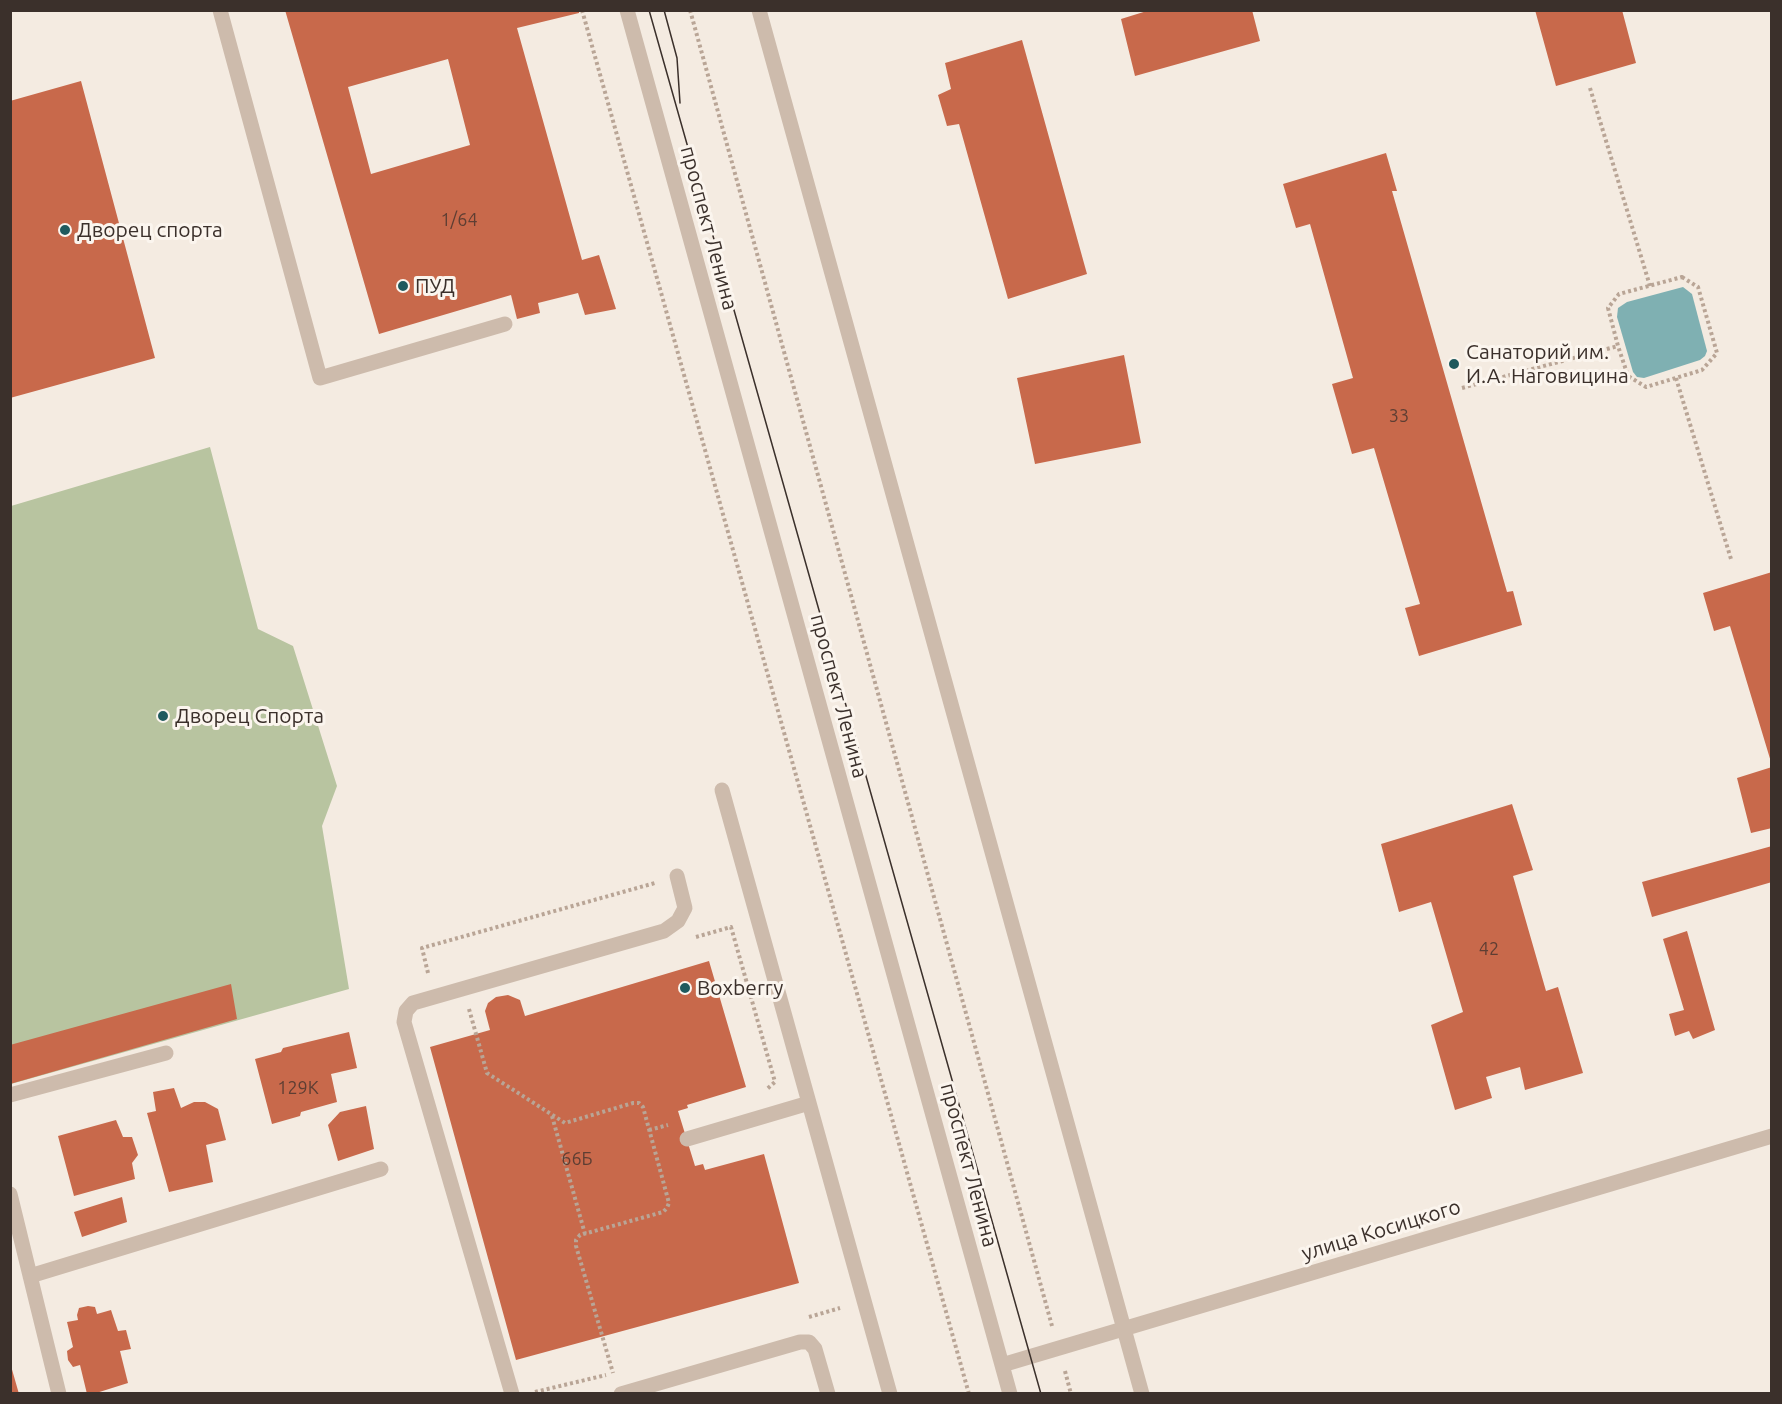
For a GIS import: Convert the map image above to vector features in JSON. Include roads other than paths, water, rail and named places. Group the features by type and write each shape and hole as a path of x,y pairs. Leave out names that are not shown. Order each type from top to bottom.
{"street":[{"path":"220,10 320,378 505,324"},
{"name":"проспект Ленина","path":"627,10 1010,1394"},
{"path":"759,10 1142,1394"},
{"path":"722,790 890,1394"},
{"path":"512,1394 404,1022 406,1011 413,1003 435,996 664,931 678,921 685,908 677,876"},
{"path":"10,1095 166,1053"},
{"path":"687,1139 809,1102"},
{"name":"улица Косицкого","path":"1002,1365 1772,1136"},
{"path":"30,1276 381,1170"},
{"path":"10,1194 59,1394"},
{"path":"619,1388 800,1342 809,1342 815,1349 828,1394"}],"water":[{"path":"1683,287 1692,294 1707,351 1705,356 1700,360 1644,378 1637,377 1633,372 1617,317 1618,308 1627,302"}],"tram line":[{"path":"649,10 1041,1394"},
{"path":"664,10 677,58 680,103"}],"place":[{"name":"Дворец спорта","path":"65,230"},
{"name":"ПУД","path":"403,286"},
{"name":"Санаторий им. И.А. Наговицина","path":"1454,364"},
{"name":"Дворец Спорта","path":"163,716"},
{"name":"Boxberry","path":"685,988"}]}
